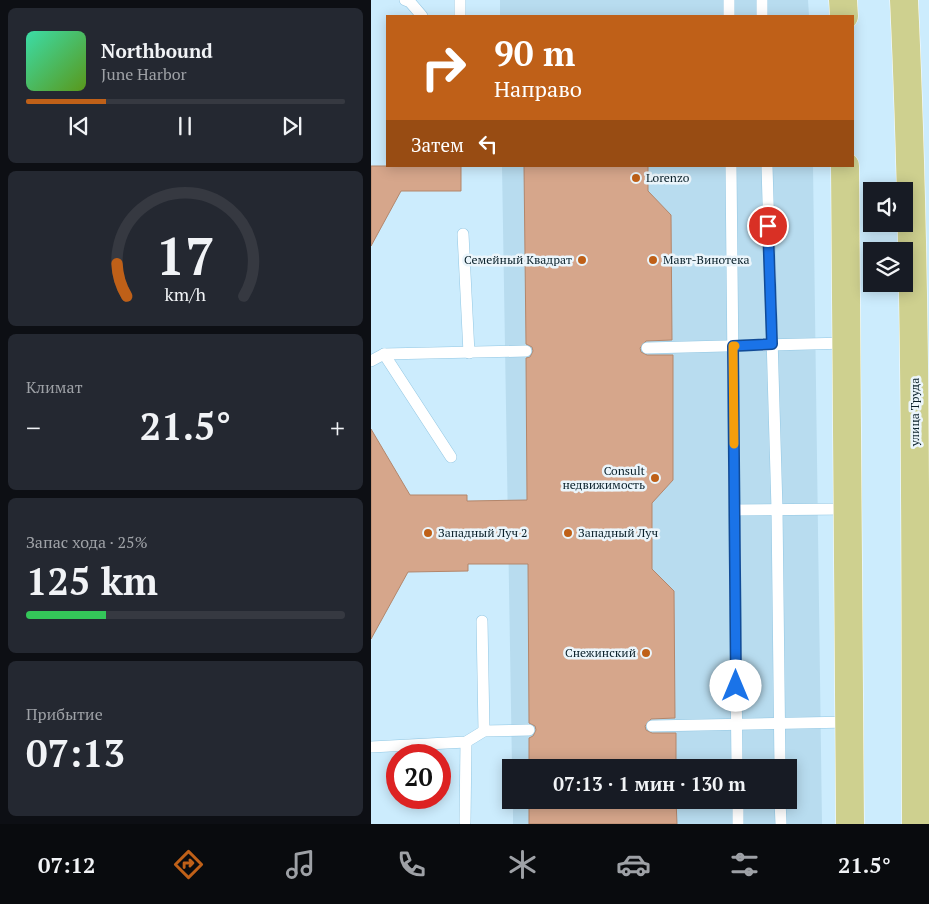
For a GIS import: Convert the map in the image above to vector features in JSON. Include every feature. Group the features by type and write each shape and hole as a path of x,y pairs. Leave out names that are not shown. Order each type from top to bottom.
{"main road":[{"path":"843,0 844,15"},
{"name":"улица Труда","path":"904,0 912,181 922,685 916,824"},
{"path":"845,167 850,824"}],"lane":[{"path":"405,0 410,2 421,15"},
{"path":"460,0 460,15"},
{"path":"729,0 729,15"},
{"path":"762,0 762,15"},
{"path":"731,167 737,759"},
{"path":"767,167 777,509 780,759"},
{"path":"463,234 469,354"},
{"path":"647,348 847,343"},
{"path":"371,361 384,354 469,354 526,351"},
{"path":"384,354 451,457"},
{"path":"735,510 848,509"},
{"path":"482,621 484,731"},
{"path":"652,726 850,722"},
{"path":"371,747 466,742 484,731 529,730"},
{"path":"465,822 466,742"},
{"path":"737,809 738,824"},
{"path":"780,809 781,824"}],"shaded area":[{"path":"500,0 808,0 809,15 500,15"},
{"path":"502,167 813,167 822,824 513,824 513,809 797,809 797,759 512,759"}],"building":[{"path":"371,166 461,167 461,191 401,191 371,246"},
{"path":"524,167 648,167 648,191 671,215 672,340 646,341 640,348 641,352 647,355 673,355 673,480 652,503 652,569 674,591 675,718 651,719 645,726 646,730 652,733 676,733 676,759 529,759 529,738 533,736 536,730 535,726 529,723 528,564 468,564 468,571 408,572 371,639 371,429 410,495 467,495 467,501 527,500 526,358 530,357 533,351 532,347 526,344"},
{"path":"529,809 676,809 677,824 529,824"}],"slow traffic":[{"path":"734,444 733,346 735,346"}],"place":[{"name":"Lorenzo","path":"636,178"},
{"name":"Семейный Квадрат","path":"582,260"},
{"name":"Мавт-Винотека","path":"653,260"},
{"name":"Consult недвижимость","path":"655,478"},
{"name":"Западный Луч 2","path":"428,533"},
{"name":"Западный Луч","path":"568,533"},
{"name":"Снежинский","path":"646,653"}],"route":[{"path":"736,686 733,346 772,344 768,226"}]}
